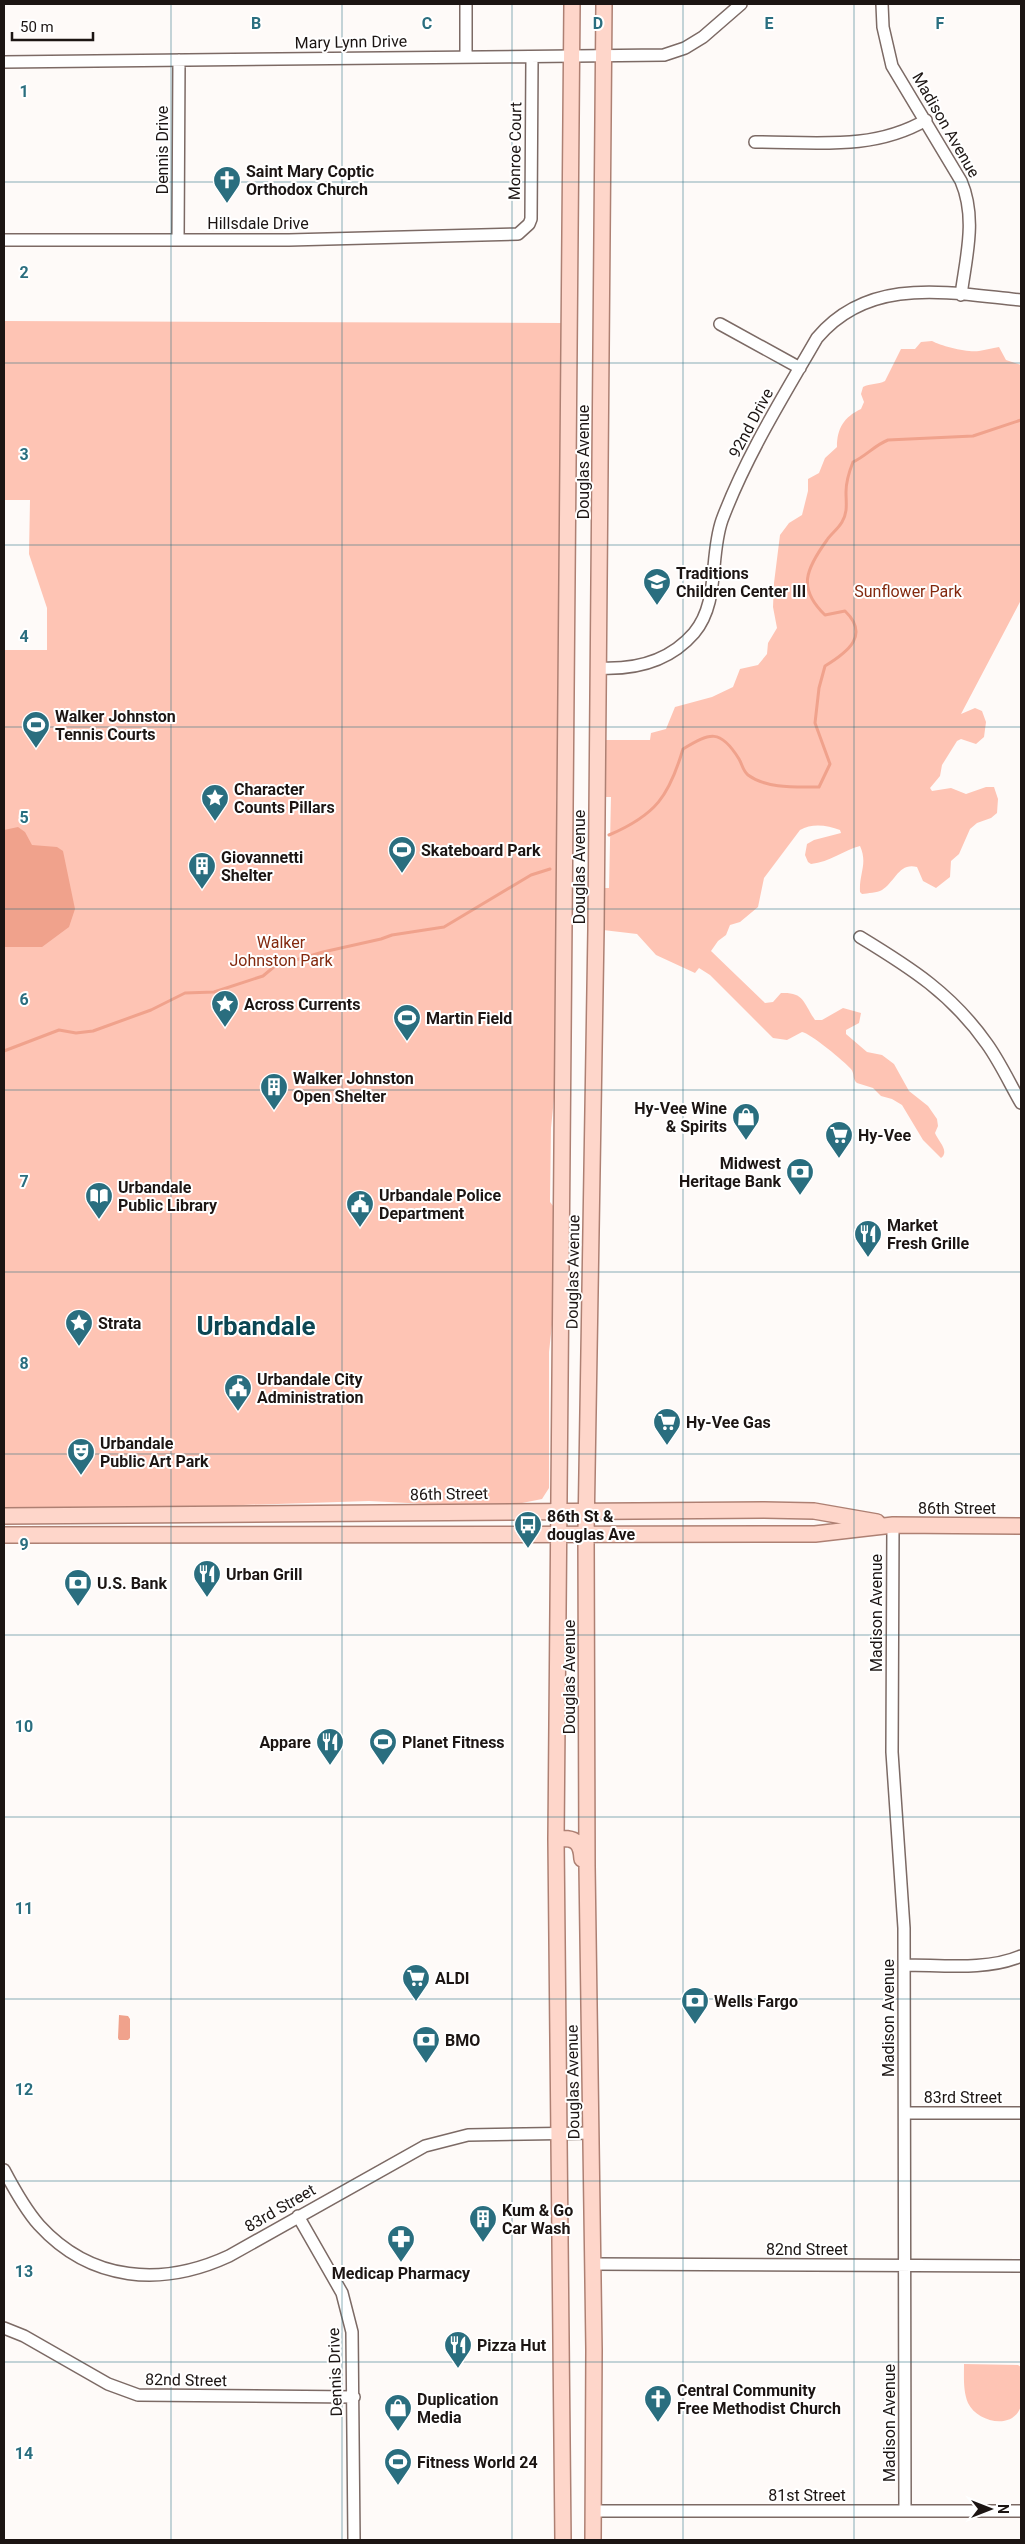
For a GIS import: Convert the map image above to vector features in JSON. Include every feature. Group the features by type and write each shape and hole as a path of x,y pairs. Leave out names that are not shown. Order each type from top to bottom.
{"main road":[{"name":"Douglas Avenue","path":"563,2540 561,2134 556,1839 572,4"},
{"name":"Douglas Avenue","path":"593,2540 592,2133 588,1913 586,1510 598,668 604,4"},
{"name":"86th Street","path":"4,1516 559,1510 814,1511 893,1525"},
{"name":"86th Street","path":"4,1535 815,1534 893,1525 1021,1526"},
{"path":"556,1839 570,1838 578,1841 582,1848 583,1900 588,1913"}],"street":[{"path":"466,4 466,57"},
{"name":"Mary Lynn Drive","path":"4,62 532,58 664,55 685,48 703,37 741,4"},
{"name":"Madison Avenue","path":"882,4 883,27 892,66 961,181 969,202 970,223 961,295"},
{"name":"Monroe Court","path":"513,235 524,231 531,219 532,58"},
{"name":"Dennis Drive","path":"178,240 179,60"},
{"path":"755,142 876,141 909,130 926,120"},
{"name":"Hillsdale Drive","path":"4,240 178,240 513,235"},
{"name":"92nd Drive","path":"598,668 638,667 658,660 682,646 694,633 704,617 712,595 716,547 721,523 735,488 800,368 825,328 844,312 866,301 901,292 1021,300"},
{"path":"720,324 800,368"},
{"path":"860,937 916,971 943,993 967,1018 1017,1084 1021,1104"},
{"name":"Madison Avenue","path":"893,1525 892,1752 904,1928 905,2511"},
{"path":"904,1965 969,1965 1000,1962 1021,1956"},
{"name":"83rd Street","path":"905,2113 1021,2113"},
{"name":"83rd Street","path":"4,2170 8,2187 38,2224 69,2250 104,2267 143,2275 166,2275 206,2266 402,2157 445,2139 490,2133 592,2133"},
{"name":"Dennis Drive","path":"298,2216 333,2276 348,2311 352,2332 354,2540"},
{"name":"82nd Street","path":"592,2264 1021,2266"},
{"name":"82nd Street","path":"4,2328 24,2336 108,2384 138,2395 354,2397"},
{"name":"81st Street","path":"593,2511 1021,2511"}],"green space":[{"name":"Walker Johnston Park","path":"4,321 563,323 559,772 556,798 557,1068 551,1128 550,1202 554,1207 555,1297 549,1352 549,1488 542,1499 517,1504 428,1504 369,1501 243,1505 185,1511 4,1511 4,650 47,650 47,608 29,554 30,500 4,500"},
{"name":"Sunflower Park","path":"932,341 968,351 999,347 1006,360 1021,365 1021,600 961,714 975,708 982,711 986,722 984,737 976,744 961,739 957,741 942,765 940,776 930,788 932,791 951,788 966,794 986,787 994,787 998,799 997,813 991,818 977,823 970,829 959,854 951,861 950,877 936,888 923,881 917,867 911,866 901,870 882,890 862,894 860,892 860,885 863,858 860,846 824,861 811,864 805,855 807,844 814,840 841,833 840,830 820,826 809,826 800,830 764,878 758,907 740,922 730,925 726,935 718,941 711,951 765,1003 773,1002 781,993 789,993 802,999 815,1020 822,1020 843,1008 861,1013 859,1023 846,1030 846,1034 867,1052 882,1055 894,1064 909,1091 928,1106 937,1119 938,1126 935,1133 944,1149 941,1158 923,1140 902,1105 892,1099 881,1096 873,1088 857,1083 851,1069 812,1037 802,1032 787,1040 773,1038 710,975 699,968 695,973 656,955 637,934 603,930 605,888 609,888 611,797 604,797 603,740 650,740 651,733 666,729 675,707 712,697 733,687 740,669 758,665 767,654 768,643 777,628 773,607 780,535 789,523 802,515 808,491 808,479 819,473 825,458 837,447 838,434 846,420 861,409 864,402 861,394 863,387 885,381 901,349 915,349 921,342"},
{"path":"964,2364 1018,2365 1021,2367 1023,2397 1017,2414 1011,2419 995,2421 979,2415 973,2410 965,2394"}],"shaded area":[{"path":"18,827 25,832 32,845 57,847 63,851 75,909 69,927 42,947 4,947 4,830"},
{"path":"119,2015 128,2016 130,2019 130,2038 128,2040 119,2040 118,2038"}],"waterway":[{"path":"609,835 638,820 649,811 666,792 683,749 700,739 708,737 714,736 726,742 739,759 746,773 756,780 773,785 819,787 830,764 815,723 819,688 825,666 848,649 856,635 856,628 845,611 825,615 811,596 808,578 814,560 844,518 847,484 853,462 888,440 973,436 1021,420"},
{"path":"4,1051 59,1030 76,1033 93,1031 151,1010 185,993 214,992 263,976 275,966 323,952 392,935 444,927 531,875 550,869"}],"place":[{"name":"Saint Mary Coptic Orthodox Church","path":"227,204"},
{"name":"Traditions Children Center III","path":"657,606"},
{"name":"Walker Johnston Tennis Courts","path":"36,749"},
{"name":"Character Counts Pillars","path":"215,822"},
{"name":"Skateboard Park","path":"402,874"},
{"name":"Giovannetti Shelter","path":"202,890"},
{"name":"Across Currents","path":"225,1028"},
{"name":"Martin Field","path":"407,1042"},
{"name":"Walker Johnston Open Shelter","path":"274,1111"},
{"name":"Hy-Vee Wine & Spirits","path":"746,1141"},
{"name":"Hy-Vee","path":"839,1159"},
{"name":"Midwest Heritage Bank","path":"800,1196"},
{"name":"Urbandale Public Library","path":"99,1220"},
{"name":"Urbandale Police Department","path":"360,1228"},
{"name":"Market Fresh Grille","path":"868,1258"},
{"name":"Strata","path":"79,1347"},
{"name":"Urbandale City Administration","path":"238,1412"},
{"name":"Hy-Vee Gas","path":"667,1446"},
{"name":"Urbandale Public Art Park","path":"81,1476"},
{"name":"86th St & douglas Ave","path":"528,1549"},
{"name":"Urban Grill","path":"207,1598"},
{"name":"U.S. Bank","path":"78,1607"},
{"name":"Appare","path":"330,1766"},
{"name":"Planet Fitness","path":"383,1766"},
{"name":"ALDI","path":"416,2002"},
{"name":"Wells Fargo","path":"695,2025"},
{"name":"BMO","path":"426,2064"},
{"name":"Kum & Go Car Wash","path":"483,2243"},
{"name":"Medicap Pharmacy","path":"401,2263"},
{"name":"Pizza Hut","path":"458,2369"},
{"name":"Central Community Free Methodist Church","path":"658,2423"},
{"name":"Duplication Media","path":"398,2432"},
{"name":"Fitness World 24","path":"398,2486"}],"district":[{"name":"Urbandale","path":"256,1326"}]}
